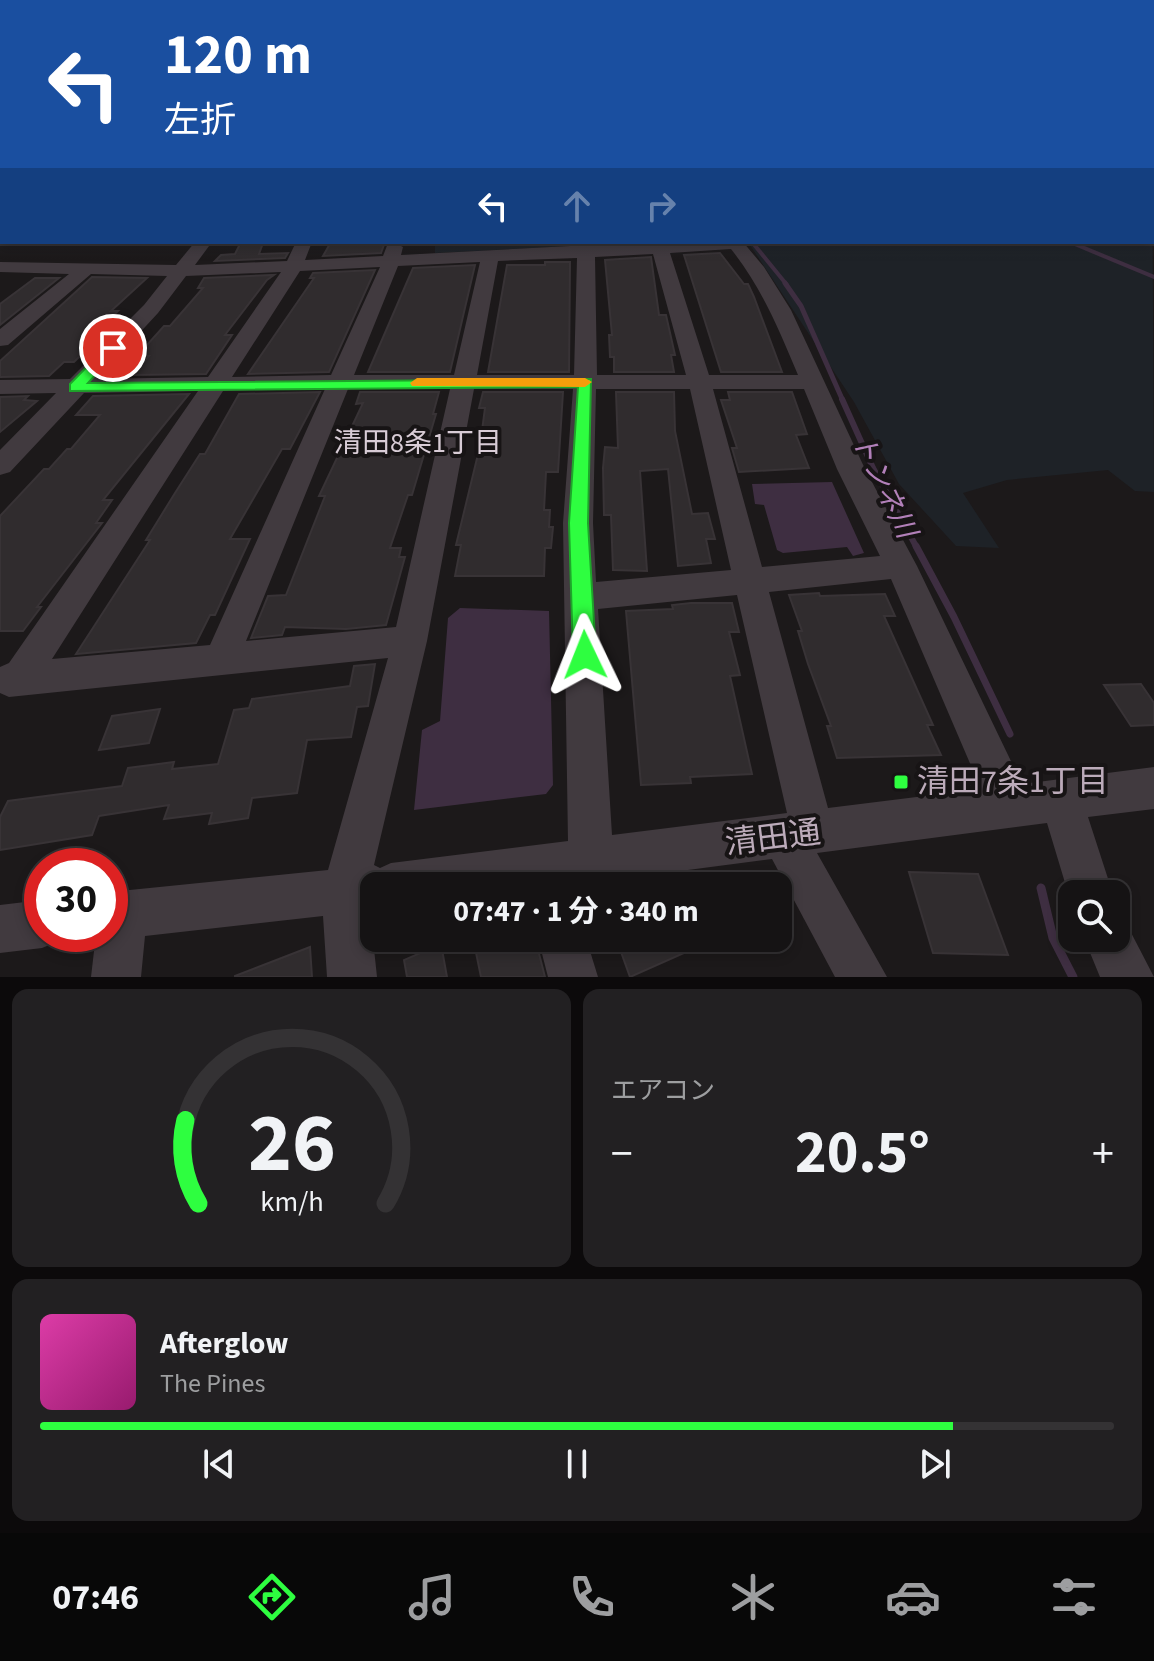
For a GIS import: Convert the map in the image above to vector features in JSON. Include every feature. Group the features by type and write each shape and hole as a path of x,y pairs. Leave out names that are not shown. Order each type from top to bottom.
{"street":[{"path":"0,466 183,271 203,244"},
{"path":"0,267 183,271 299,254 393,252 490,255 696,244"},
{"path":"735,244 766,284 815,382 851,469 901,566 1010,806"},
{"path":"657,245 700,383 751,582 798,835 862,977"},
{"path":"221,659 393,252"},
{"path":"586,252 585,382 578,523 591,860"},
{"path":"10,680 214,386 299,254"},
{"path":"352,977 359,890 490,255"},
{"path":"0,340 86,269"},
{"path":"0,387 340,382 815,382"},
{"path":"583,597 901,566"},
{"path":"10,680 410,641"},
{"name":"清田通","path":"556,872 591,860 1154,788"},
{"path":"1061,800 1086,880"},
{"path":"128,914 359,890"},
{"path":"0,929 24,926"},
{"path":"116,952 116,977"},
{"path":"566,952 573,977"},
{"path":"1114,952 1129,977"}],"shaded area":[{"path":"435,244 573,244 573,246 435,253"},
{"path":"749,244 1153,244 1154,492 1135,491 1108,470 1007,480 963,493 999,548 956,546 899,484 854,402"},
{"path":"832,482 864,553 853,556 847,547 783,553 777,550 764,505 755,504 752,484"},
{"path":"460,608 549,611 553,785 546,794 414,810 422,730 440,721 448,618"}],"building":[{"path":"240,244 263,244 259,254 288,253 285,258 215,261 221,255 235,254"},
{"path":"330,244 384,244 381,253 323,256"},
{"path":"720,253 744,284 748,284 782,372 721,372 684,255"},
{"path":"651,257 659,315 666,315 675,355 671,355 674,372 614,372 614,357 610,357 609,335 612,335 605,260"},
{"path":"545,262 570,262 569,372 488,372 507,265 545,265"},
{"path":"475,265 450,372 368,372 413,268"},
{"path":"375,270 329,372 248,374 314,278 310,278 313,273"},
{"path":"274,275 225,335 232,335 206,374 132,375 149,356 137,356 164,326 170,326 203,288 198,288 204,278"},
{"path":"92,277 147,278 111,311 118,311 96,332 105,332 74,362 64,362 49,376 0,377 0,361"},
{"path":"35,278 59,278 0,325 0,304"},
{"path":"320,392 290,449 282,449 230,539 250,539 215,615 210,615 196,643 76,654 150,540 146,540 200,454 205,454 239,394"},
{"path":"360,392 439,392 433,414 436,414 412,495 408,495 390,548 401,548 399,557 405,557 386,625 346,629 285,627 282,635 251,638 268,596 286,595 325,496 319,496 363,403 356,404"},
{"path":"483,392 563,392 558,472 546,472 544,510 550,510 549,527 553,527 551,548 545,548 544,576 455,576 461,545 456,545 480,446 485,408 479,408"},
{"path":"616,392 674,392 675,431 692,514 708,513 715,539 706,539 711,563 678,566 668,469 640,471 647,571 613,570 611,515 604,515 603,468 605,447 618,448"},
{"path":"728,392 792,392 807,434 796,435 809,468 739,472 732,448 737,448 721,400 730,400"},
{"path":"189,394 103,500 112,500 96,523 102,523 37,607 41,607 23,631 0,631 0,516 44,469 49,469 67,449 71,449 100,415 76,415 93,396"},
{"path":"28,396 24,400 37,401 0,432 0,397"},
{"path":"819,593 820,596 885,594 895,616 884,616 933,725 927,725 941,755 837,758 827,726 831,726 808,664 798,631 802,631 789,595"},
{"path":"732,603 739,632 729,632 740,675 730,676 752,774 690,777 691,783 641,785 626,611 673,609 672,605"},
{"path":"375,664 368,706 357,707 351,737 307,740 297,793 252,798 248,818 209,824 212,813 164,819 169,805 99,816 92,835 0,850 0,817 8,801 122,786 128,768 174,762 172,769 218,764 234,710 249,708 252,699 350,686 354,666"},
{"path":"1141,684 1154,703 1154,725 1131,726 1104,685"},
{"path":"160,709 149,743 99,750 112,716"},
{"path":"909,872 978,874 1008,955 933,953"},
{"path":"310,947 312,977 235,977 235,976"},
{"path":"422,952 442,952 447,977 407,977 404,960"},
{"path":"476,952 539,952 545,977 481,977"},
{"path":"621,952 684,952 684,953 630,977"}],"waterway":[{"name":"トンネ川","path":"754,244 787,285"},
{"path":"1075,244 1154,277"},
{"name":"トンネ川","path":"785,283 801,306 843,401"},
{"name":"トンネ川","path":"842,399 873,468 917,548"},
{"name":"トンネ川","path":"916,546 1010,734"},
{"name":"トンネ川","path":"1041,888 1053,938 1073,977"}],"slow traffic":[{"path":"417,383 585,382"}],"place":[{"name":"清田7条1丁目","path":"901,782"}],"district":[{"name":"清田8条1丁目","path":"418,443"}],"route":[{"path":"113,348 75,387 340,382 585,382 578,523 585,655"}]}
